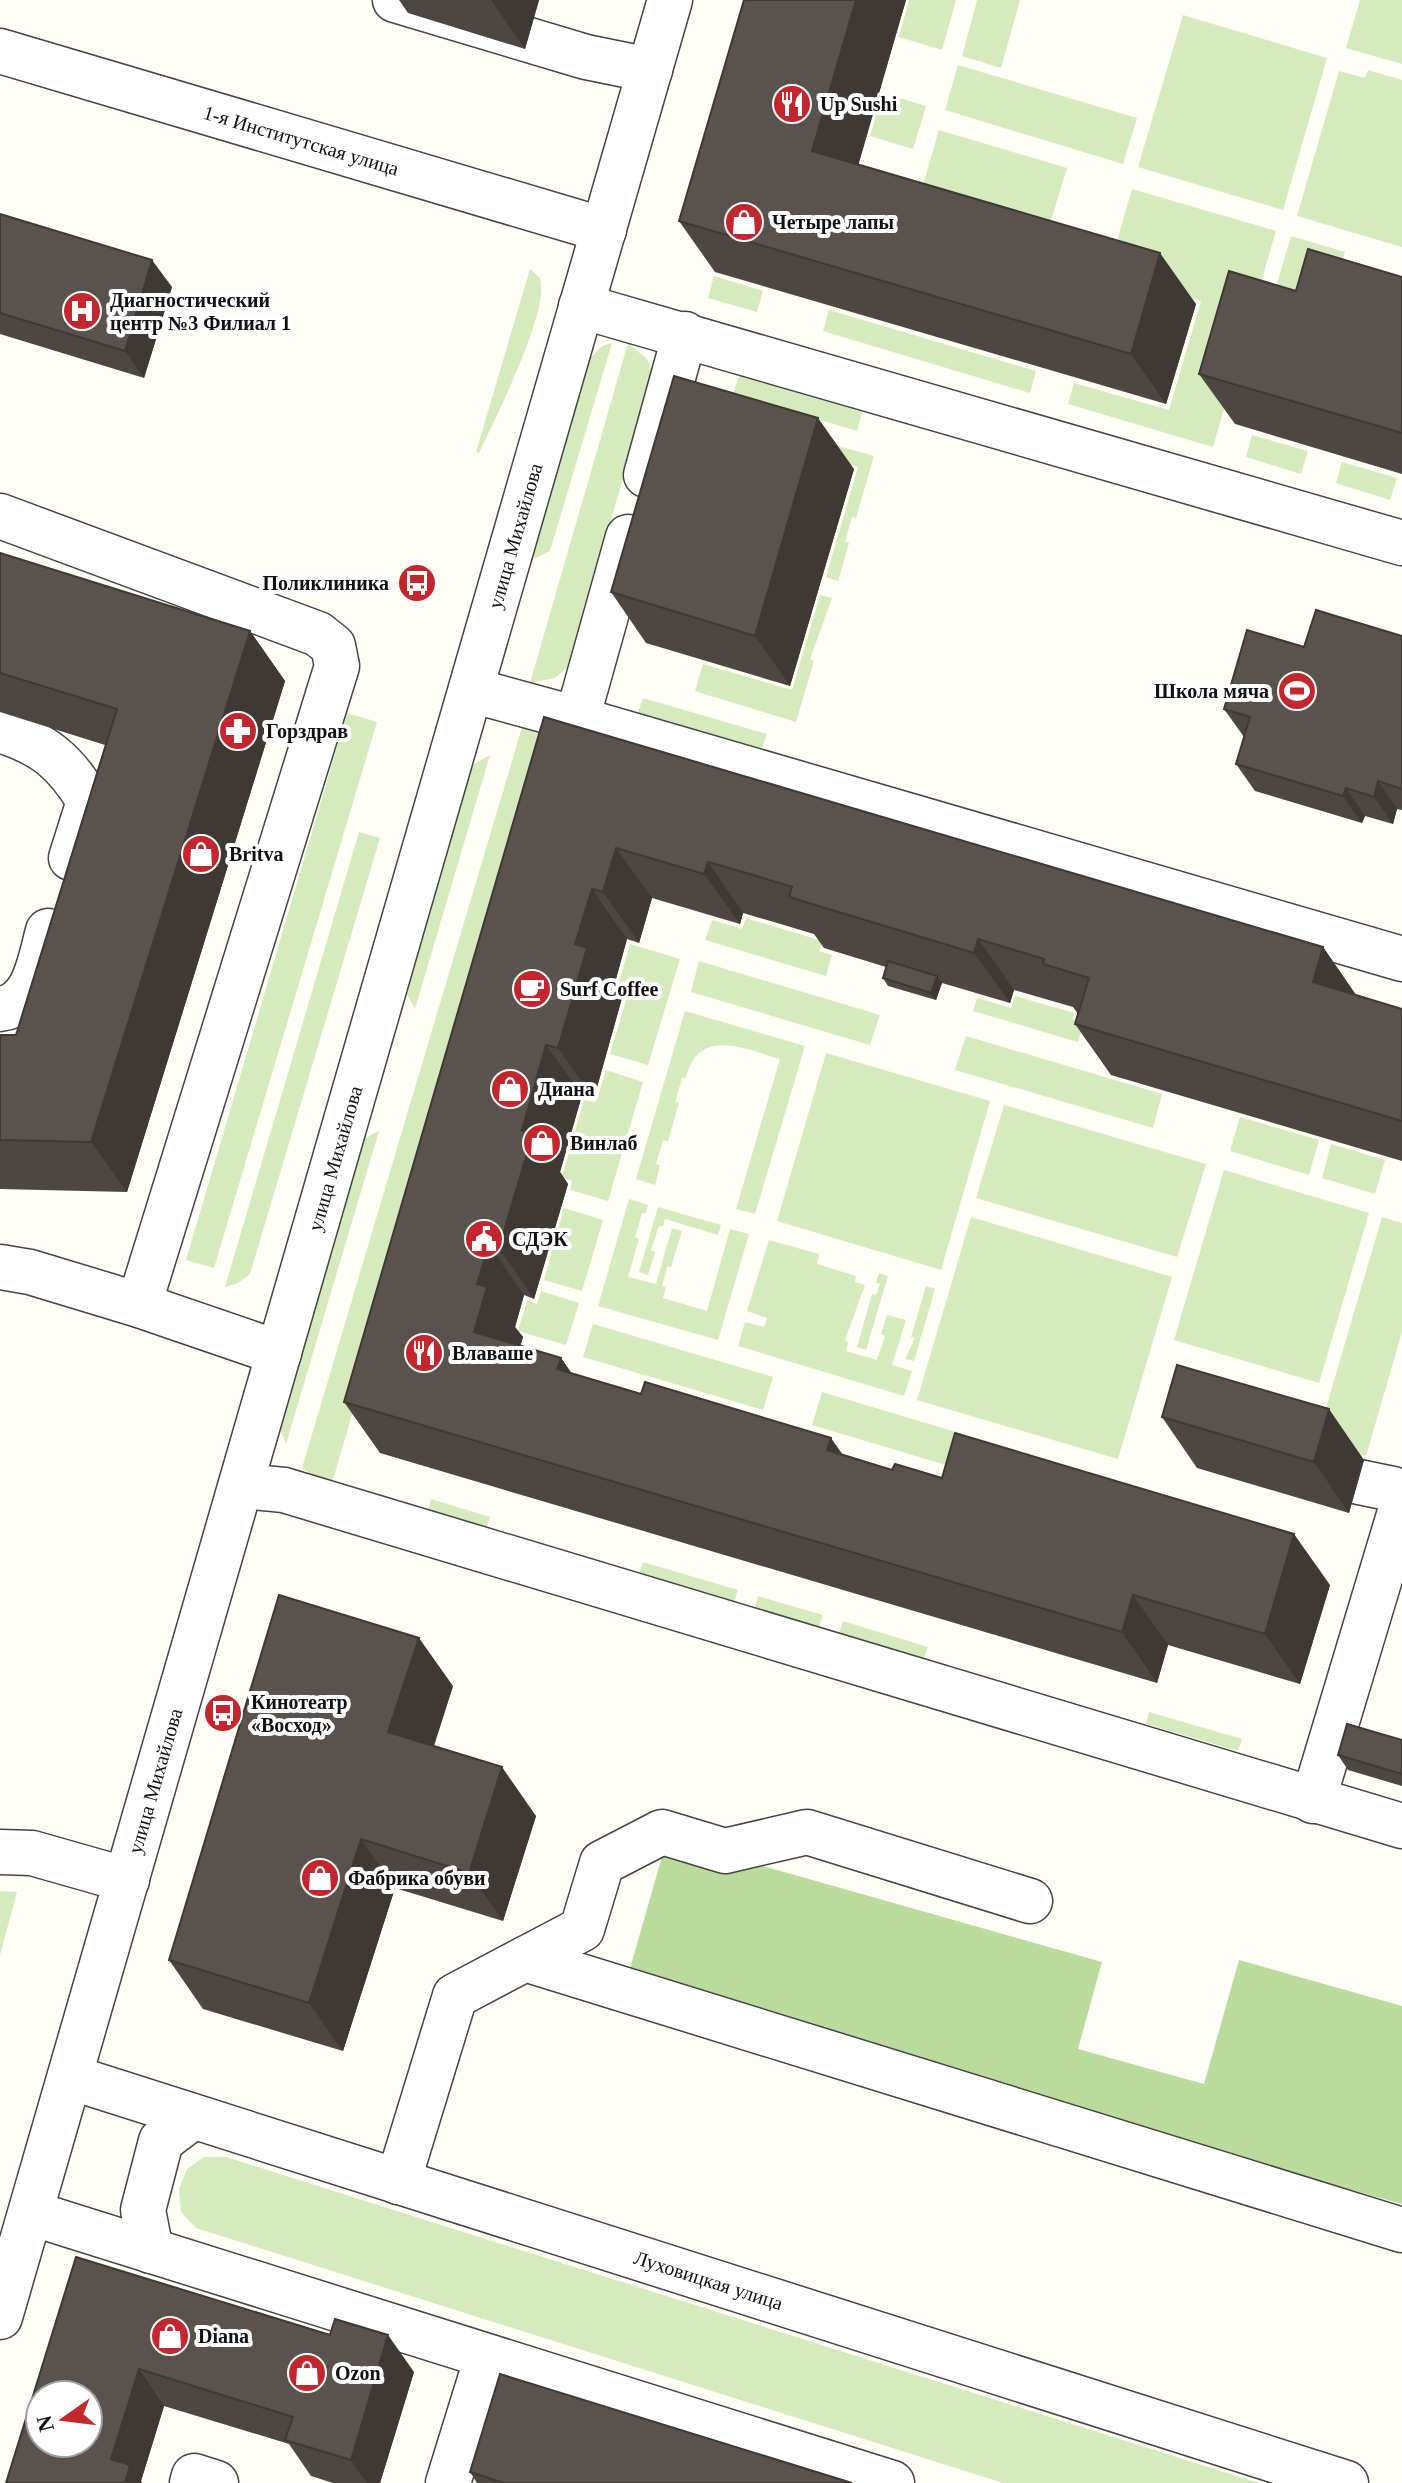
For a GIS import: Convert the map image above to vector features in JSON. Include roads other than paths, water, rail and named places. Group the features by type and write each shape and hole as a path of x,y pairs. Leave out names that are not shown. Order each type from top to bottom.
{"street":[{"path":"395,0 586,57 650,70"},
{"name":"улица Михайлова","path":"0,2317 670,0"},
{"name":"1-я Институтская улица","path":"0,51 604,230"},
{"path":"581,306 1402,543"},
{"path":"577,719 685,334"},
{"path":"0,516 318,634 333,646 337,666 139,1305"},
{"path":"96,593 148,609 159,575"},
{"path":"471,690 1402,959"},
{"path":"0,730 27,739 52,754 73,775 89,801"},
{"path":"0,1009 10,1008 31,987 102,759"},
{"path":"0,1267 30,1272 139,1305 279,1353"},
{"path":"1313,1801 1402,1505 1401,1498 1393,1489 1359,1482"},
{"path":"241,1486 284,1490 1402,1826"},
{"path":"398,2182 455,1996 582,1929 602,1863 662,1832 725,1851 807,1832 1030,1901"},
{"path":"0,1852 32,1853 127,1880"},
{"path":"525,1959 1402,2230"},
{"name":"Луховицкая улица","path":"70,2077 1346,2483"},
{"path":"151,2251 143,2210 161,2141 193,2117"},
{"path":"31,2213 892,2483"},
{"path":"448,2483 487,2357"},
{"path":"192,2483 194,2476 216,2483"}],"place":[{"name":"Up Sushi","path":"792,104"},
{"name":"Четыре лапы","path":"744,222"},
{"name":"Диагностический центр №3 Филиал 1","path":"82,311"},
{"name":"Поликлиника","path":"417,583"},
{"name":"Школа мяча","path":"1297,691"},
{"name":"Горздрав","path":"238,731"},
{"name":"Britva","path":"201,854"},
{"name":"Surf Coffee","path":"532,989"},
{"name":"Диана","path":"510,1089"},
{"name":"Винлаб","path":"542,1143"},
{"name":"СДЭК","path":"484,1239"},
{"name":"Влаваше","path":"424,1353"},
{"name":"Кинотеатр «Восход»","path":"223,1713"},
{"name":"Фабрика обуви","path":"320,1878"},
{"name":"Diana","path":"170,2336"},
{"name":"Ozon","path":"307,2373"}]}
